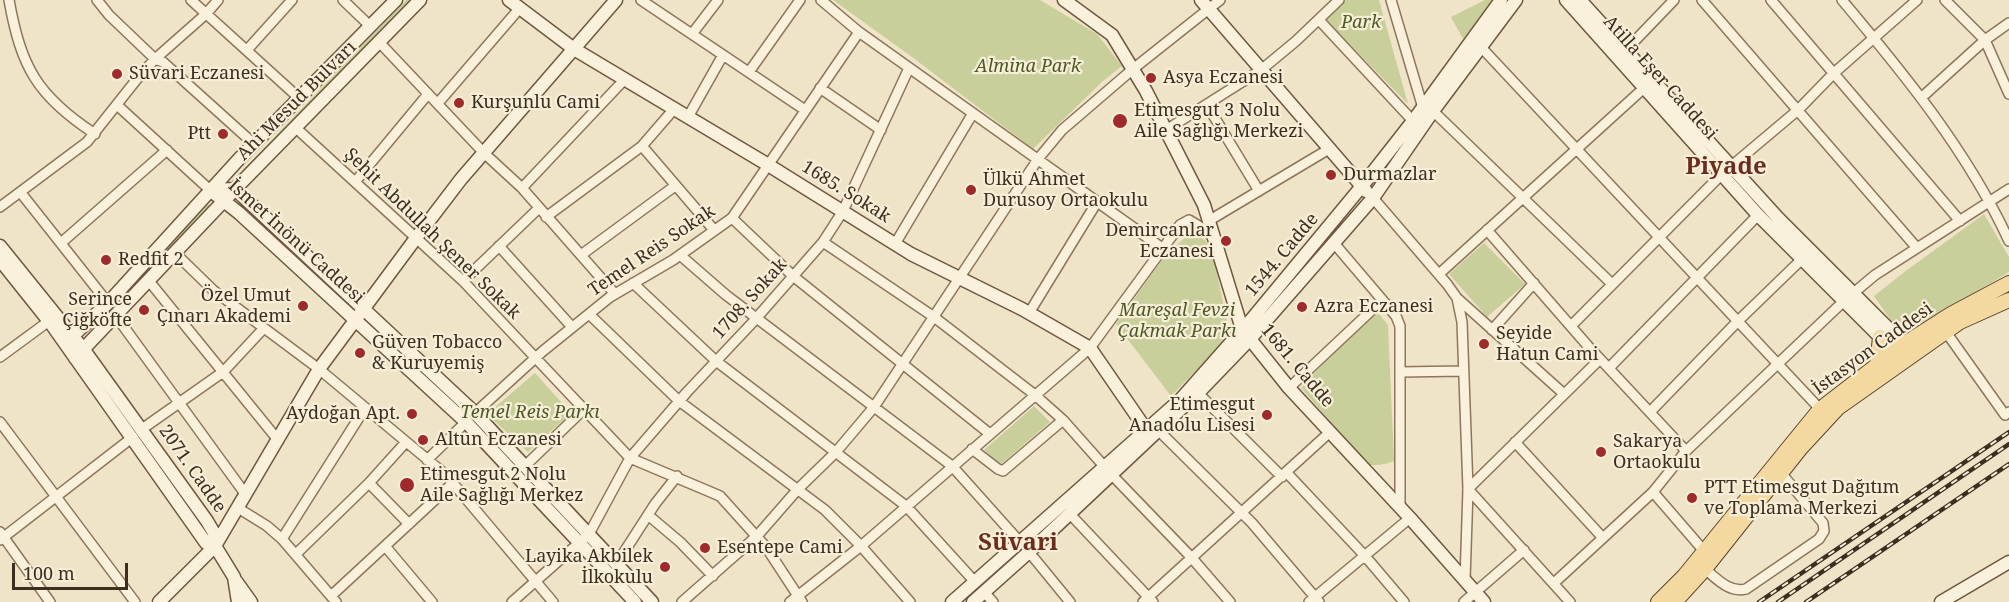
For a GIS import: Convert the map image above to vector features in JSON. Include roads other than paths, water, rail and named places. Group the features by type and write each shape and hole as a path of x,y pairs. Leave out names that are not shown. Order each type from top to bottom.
{"main road":[{"name":"Ahi Mesud Bulvarı","path":"69,340 108,303 254,144 396,0"},
{"name":"Ahi Mesud Bulvarı","path":"80,354 235,189 420,0"},
{"name":"1685. Sokak","path":"509,0 574,49 895,244 1029,313 1090,348 1145,428"},
{"path":"165,600 215,546 319,369 416,238 461,179 616,0"},
{"name":"1681. Cadde","path":"1064,0 1112,35 1133,69 1204,205 1242,329 1289,388 1400,507 1484,602"},
{"name":"1544. Cadde","path":"952,602 1019,541 1158,430 1198,393 1250,339 1373,198 1428,109 1501,0"},
{"name":"1544. Cadde","path":"973,602 1069,513 1145,428 1180,399 1362,186 1413,121 1428,109 1516,0"},
{"name":"Atilla Eşer Caddesi","path":"1566,0 1644,88 1801,242 1880,337 1904,353"},
{"name":"Atilla Eşer Caddesi","path":"1580,0 1726,170 1758,215 1801,260 1849,297 1904,353"},
{"path":"1205,4 1373,198"},
{"name":"İsmet İnönü Caddesi","path":"210,190 235,189 359,315"},
{"name":"İsmet İnönü Caddesi","path":"210,190 359,315 526,465 635,602"},
{"name":"2071. Cadde","path":"0,246 137,433 206,543 215,546 251,602"},
{"name":"2071. Cadde","path":"0,260 49,321 69,340"},
{"name":"İstasyon Caddesi","path":"1675,602 1705,569 1815,432 1838,408 1950,314 2009,283"},
{"name":"İstasyon Caddesi","path":"1658,602 1684,576 1820,409 1877,365 1946,332 1960,322 2009,300"},
{"path":"1877,365 1880,337"},
{"name":"İsmet İnönü Caddesi","path":"471,417 585,538 617,563 652,602"},
{"path":"1941,602 2009,562"},
{"path":"234,577 238,602"}],"street":[{"path":"9,0 14,30 31,76 55,105 95,134"},
{"path":"97,0 155,60 163,62 254,144"},
{"path":"190,0 299,98"},
{"path":"0,207 87,142 136,79 218,0"},
{"path":"247,50 292,0"},
{"path":"344,0 371,27"},
{"path":"641,0 805,110"},
{"path":"692,34 718,0"},
{"path":"749,72 800,0"},
{"path":"821,0 859,32 1162,248"},
{"path":"682,602 757,536 798,489 836,452 874,407 1038,159 1062,130 1205,4 1220,0"},
{"path":"1166,130 1261,70 1339,0"},
{"path":"1391,0 1428,109 1612,284"},
{"path":"1625,51 1674,0"},
{"path":"1702,0 1917,248"},
{"path":"1772,0 1960,221"},
{"path":"1842,0 1922,98 1990,202 2009,241"},
{"path":"1570,326 1726,170 1798,110 1834,73 1917,0"},
{"path":"1945,0 1985,40 2009,94"},
{"path":"438,103 519,9"},
{"path":"1319,20 1413,121"},
{"path":"1922,98 1985,40 2009,23"},
{"name":"Temel Reis Sokak","path":"428,459 535,358 572,327 615,294 680,255 732,218 859,32"},
{"path":"380,43 484,153 522,188 615,294"},
{"path":"1480,46 1820,409"},
{"path":"687,117 723,56"},
{"name":"1708. Sokak","path":"512,602 585,538 630,458 678,401 823,242 843,211 909,68"},
{"path":"522,188 626,80"},
{"path":"820,88 882,130"},
{"path":"1438,274 1644,88"},
{"path":"355,182 429,94"},
{"path":"117,105 210,190"},
{"path":"1207,105 1259,191"},
{"path":"546,217 642,146 674,109"},
{"path":"895,244 973,113"},
{"name":"Şehit Abdullah Şener Sokak","path":"296,128 463,281 630,458 720,496 757,536 797,600"},
{"path":"642,146 714,230"},
{"path":"1210,220 1329,149"},
{"path":"61,243 167,150"},
{"path":"581,255 675,186"},
{"path":"1554,583 1653,492 1686,451 1849,297 1875,275 2009,189"},
{"path":"21,193 108,303"},
{"path":"1373,198 1457,298 1564,394"},
{"path":"1029,313 1097,202"},
{"path":"463,281 539,208"},
{"path":"1609,368 1758,215"},
{"path":"732,218 793,276 990,434"},
{"path":"797,600 1090,348 1180,225 1189,220 1209,232 1215,241"},
{"path":"1487,230 1570,326 1686,451"},
{"path":"823,242 934,317 1035,395 1063,420 1230,602"},
{"path":"1333,242 1396,315 1400,326 1400,507"},
{"path":"499,246 572,327"},
{"path":"175,253 213,290 319,369 428,459 453,483 553,602"},
{"path":"680,255 726,295 952,466 1019,541"},
{"path":"1650,412 1801,260"},
{"path":"149,281 278,440"},
{"path":"1492,330 1534,283"},
{"path":"633,284 716,361 906,506 975,582"},
{"path":"1457,298 1462,322 1468,489 1465,580"},
{"path":"1289,388 1373,309 1386,304"},
{"path":"589,314 678,401 825,510 861,546 910,602"},
{"path":"116,316 246,495"},
{"path":"0,357 49,321"},
{"path":"50,602 1,536 56,497 137,433 223,372 264,328"},
{"path":"1946,332 2005,415 2009,412"},
{"path":"1468,489 1600,359"},
{"path":"1400,372 1463,371"},
{"path":"1198,393 1365,556 1404,602"},
{"path":"282,538 365,408"},
{"path":"526,465 584,409"},
{"path":"972,448 1003,471 1063,420"},
{"path":"0,422 135,602"},
{"path":"1158,430 1242,513 1314,600 1410,518"},
{"path":"1069,513 1148,600 1191,557 1330,432"},
{"path":"296,554 369,483 406,442"},
{"path":"1515,442 1603,538"},
{"path":"1705,569 1730,589 1738,591 1746,589 1820,539 1824,531 1823,523 1781,473"},
{"path":"617,563 677,476"},
{"path":"369,483 409,524"},
{"path":"238,508 282,538 334,599 385,546 453,483"},
{"path":"1468,489 1570,602"},
{"path":"1653,492 1704,551"},
{"path":"648,515 680,542 713,576"},
{"path":"385,546 432,602"},
{"path":"1464,602 1524,550"},
{"path":"1029,552 1070,602"},
{"path":"984,592 993,602"}],"railway":[{"path":"1759,602 2009,432"},
{"path":"1778,602 2009,444"},
{"path":"1806,602 2009,464"}],"place":[{"name":"Süvari Eczanesi","path":"117,74"},
{"name":"Asya Eczanesi","path":"1151,78"},
{"name":"Kurşunlu Cami","path":"459,103"},
{"name":"Etimesgut 3 Nolu Aile Sağlığı Merkezi","path":"1120,121"},
{"name":"Ptt","path":"223,134"},
{"name":"Durmazlar","path":"1331,175"},
{"name":"Ülkü Ahmet Durusoy Ortaokulu","path":"971,190"},
{"name":"Demircanlar Eczanesi","path":"1226,241"},
{"name":"Redfit 2","path":"106,260"},
{"name":"Özel Umut Çınarı Akademi","path":"303,306"},
{"name":"Azra Eczanesi","path":"1302,307"},
{"name":"Serince Çiğköfte","path":"144,310"},
{"name":"Seyide Hatun Cami","path":"1484,344"},
{"name":"Güven Tobacco & Kuruyemiş","path":"360,353"},
{"name":"Aydoğan Apt.","path":"412,414"},
{"name":"Etimesgut Anadolu Lisesi","path":"1267,415"},
{"name":"Altun Eczanesi","path":"423,440"},
{"name":"Sakarya Ortaokulu","path":"1601,452"},
{"name":"Etimesgut 2 Nolu Aile Sağlığı Merkez","path":"407,485"},
{"name":"PTT Etimesgut Dağıtım ve Toplama Merkezi","path":"1692,498"},
{"name":"Esentepe Cami","path":"705,548"},
{"name":"Layika Akbilek İlkokulu","path":"665,567"}],"district":[{"name":"Piyade","path":"1726,167"},
{"name":"Süvari","path":"1018,543"}],"park label":[{"name":"Park","path":"1361,23"},
{"name":"Almina Park","path":"1028,67"},
{"name":"Mareşal Fevzi Çakmak Parkı","path":"1177,321"},
{"name":"Temel Reis Parkı","path":"530,413"}]}
